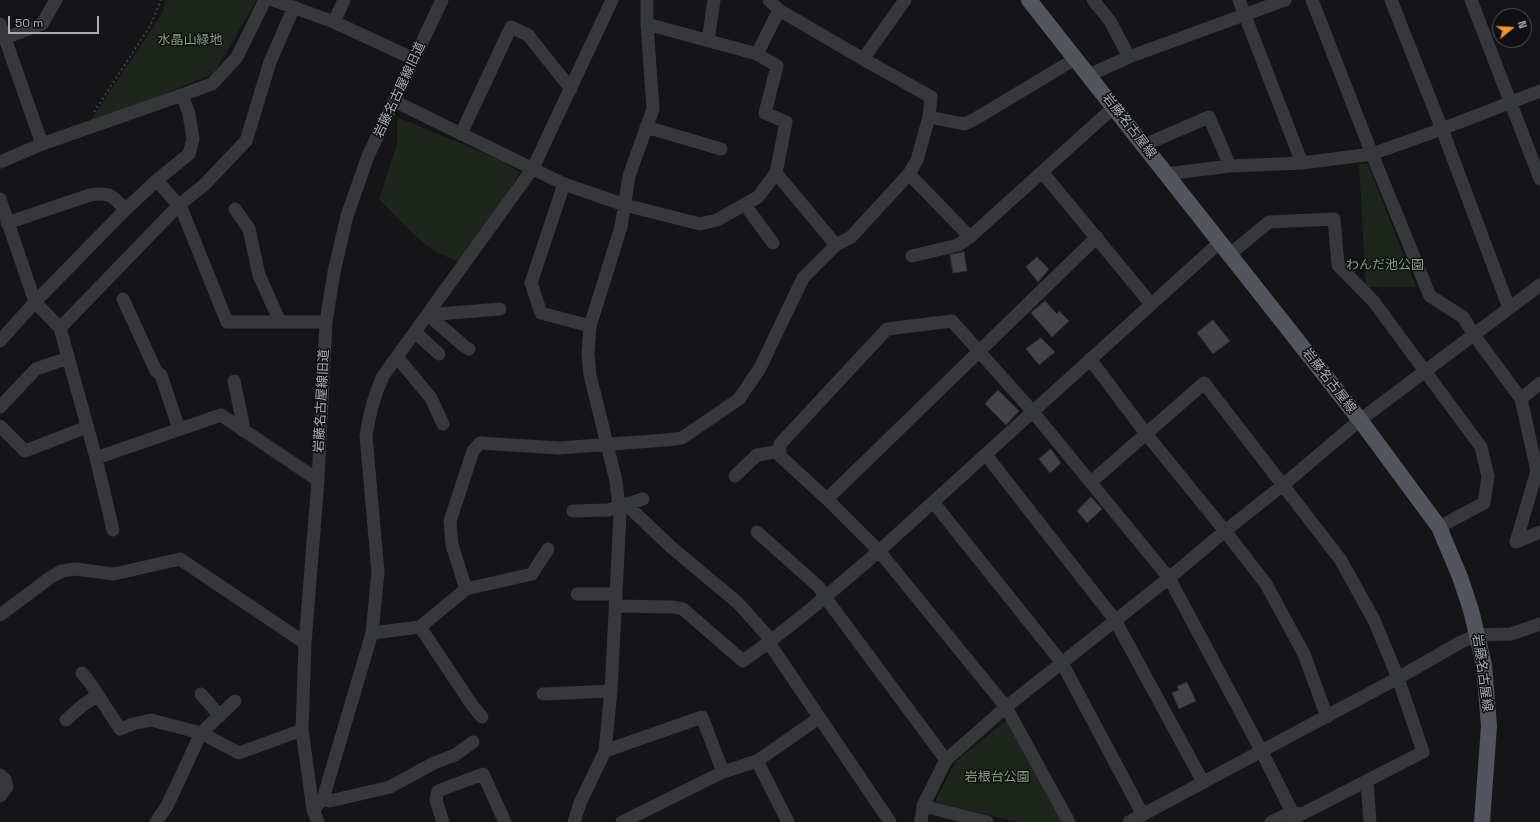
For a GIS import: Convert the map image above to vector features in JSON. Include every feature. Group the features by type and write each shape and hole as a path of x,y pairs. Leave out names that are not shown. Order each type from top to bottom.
{"main road":[{"name":"岩藤名古屋線","path":"1029,0 1360,420 1439,527 1460,576 1478,635 1484,665 1489,726 1482,822"}],"street":[{"path":"5,38 42,24 56,0"},
{"path":"0,162 42,144 182,96 212,84 237,57 265,0"},
{"path":"273,0 334,22 414,59"},
{"path":"334,22 344,0"},
{"name":"岩藤名古屋線旧道","path":"315,816 302,730 305,643 318,480 326,322 334,272 347,216 368,156 442,0"},
{"path":"315,816 323,799 372,633 378,572 366,436 368,417 374,396 383,376 429,315 533,168 612,0"},
{"path":"574,822 580,803 605,751 611,691 620,521 624,506 616,482 590,375 588,354 590,326 621,227 629,176 653,109 646,0"},
{"path":"708,41 714,0"},
{"path":"466,589 452,544 450,521 473,451 480,443 559,448 682,438 740,398 760,368 803,278 836,245 851,237 909,174 917,160 929,117 931,97 779,10 769,0"},
{"path":"863,59 905,0"},
{"path":"1093,0 1110,21 1129,58"},
{"path":"1239,0 1302,162"},
{"path":"1089,75 1129,58 1285,0"},
{"path":"1312,0 1372,154 1430,296 1463,318 1521,399 1537,470 1516,542 1540,532"},
{"path":"1391,0 1509,308"},
{"path":"1471,0 1540,180"},
{"path":"60,328 178,206 204,185 246,141 272,56 294,8"},
{"path":"757,54 779,10"},
{"path":"0,24 42,144"},
{"path":"394,101 564,184 625,205 700,224 716,220 758,197 776,173 786,122 765,113 777,66 757,54 647,24"},
{"path":"461,134 511,27 528,35 571,88"},
{"path":"929,117 964,124 976,119 1075,58"},
{"path":"1166,174 1230,166 1302,162 1372,154 1442,130 1540,91"},
{"path":"0,341 35,302 125,210 188,154 193,139 189,114 182,96"},
{"path":"912,256 958,245 970,237 1114,107"},
{"path":"1144,145 1209,117 1230,166"},
{"path":"646,127 721,149"},
{"path":"1042,172 1151,304"},
{"path":"776,173 836,245"},
{"path":"909,174 970,237"},
{"path":"157,180 182,210 227,322 326,322"},
{"path":"564,184 531,283 541,313 590,326"},
{"path":"8,223 90,195 103,193 116,198 125,210"},
{"path":"0,199 35,302 60,328 96,458 113,530"},
{"path":"745,205 773,243"},
{"path":"235,210 249,229 259,275 280,322"},
{"path":"578,594 683,609 743,661 770,642 879,551 1151,304 1225,248 1269,222 1334,219 1338,265 1374,302 1426,370 1481,447 1488,476 1484,503 1439,527"},
{"path":"827,499 1097,237"},
{"path":"921,822 923,806 946,760 1006,706 1169,578 1225,530 1283,485 1360,420 1540,285"},
{"path":"123,299 156,371 161,375 179,429"},
{"path":"429,315 500,309"},
{"path":"429,315 464,346 469,348"},
{"path":"1069,822 1006,706 879,551 827,499 780,456 780,444 887,329 952,321 1033,412 1169,578 1262,752 1294,817"},
{"path":"415,332 439,354"},
{"path":"397,357 431,398 444,424"},
{"path":"0,407 36,369 68,358"},
{"path":"1090,359 1147,435 1225,530 1266,584 1304,654 1327,717"},
{"path":"234,381 244,424 242,430"},
{"path":"1091,482 1147,435 1204,383 1340,559 1374,620 1398,678 1423,752 1302,814 1271,822"},
{"path":"1521,399 1540,383"},
{"path":"96,458 220,415 318,480"},
{"path":"0,426 25,450 87,427"},
{"path":"734,476 757,455 780,451"},
{"path":"986,455 1115,620 1203,782"},
{"path":"620,521 609,518 569,514 608,510 643,499"},
{"path":"933,502 1062,663 1143,815"},
{"path":"624,506 631,509 671,547 738,603 770,642 819,718 890,822"},
{"path":"757,532 819,587 946,760"},
{"path":"372,633 420,627 466,589 532,574 541,563 548,549"},
{"path":"0,615 51,577 62,571 75,569 114,574 180,559 305,643"},
{"path":"1129,822 1327,717 1461,642 1478,635 1511,634 1540,624"},
{"path":"420,627 472,705 482,717"},
{"path":"82,674 98,694 120,729 151,720 201,732 239,753 302,730"},
{"path":"543,694 611,691"},
{"path":"66,720 82,705 98,694"},
{"path":"201,694 220,716"},
{"path":"156,822 167,806 201,732 235,701"},
{"path":"605,751 702,717 723,772"},
{"path":"622,822 723,772 757,761 819,718"},
{"path":"323,799 330,801 390,787 434,764 455,755 473,742"},
{"path":"757,761 788,822"},
{"path":"443,822 436,800 438,791 483,774 505,822"},
{"path":"0,775 5,779 7,787 0,796"},
{"path":"1367,781 1370,822"},
{"path":"923,806 987,822"}],"path":[{"path":"83,130 150,26 161,0"}],"green space":[{"name":"水晶山緑地","path":"166,0 257,0 214,73 86,127 162,14"},
{"path":"397,117 496,158 520,172 488,225 458,262 434,251 412,233 379,199 397,144"},
{"name":"わんだ池公園","path":"1359,164 1368,164 1416,287 1366,287"},
{"name":"岩根台公園","path":"1008,719 1067,822 1017,822 935,802 956,761"}],"building":[{"path":"964,252 967,271 953,273 950,255"},
{"path":"1037,257 1049,269 1038,282 1026,267"},
{"path":"1045,301 1057,314 1059,311 1069,321 1052,337 1031,313"},
{"path":"1213,320 1230,341 1213,354 1197,333"},
{"path":"1041,338 1055,352 1039,365 1026,349"},
{"path":"998,390 1019,411 1006,425 985,404"},
{"path":"1051,449 1061,463 1050,473 1039,459"},
{"path":"1091,497 1102,509 1087,523 1077,511"},
{"path":"1187,682 1196,701 1179,709 1172,693 1179,690 1177,687"}]}
